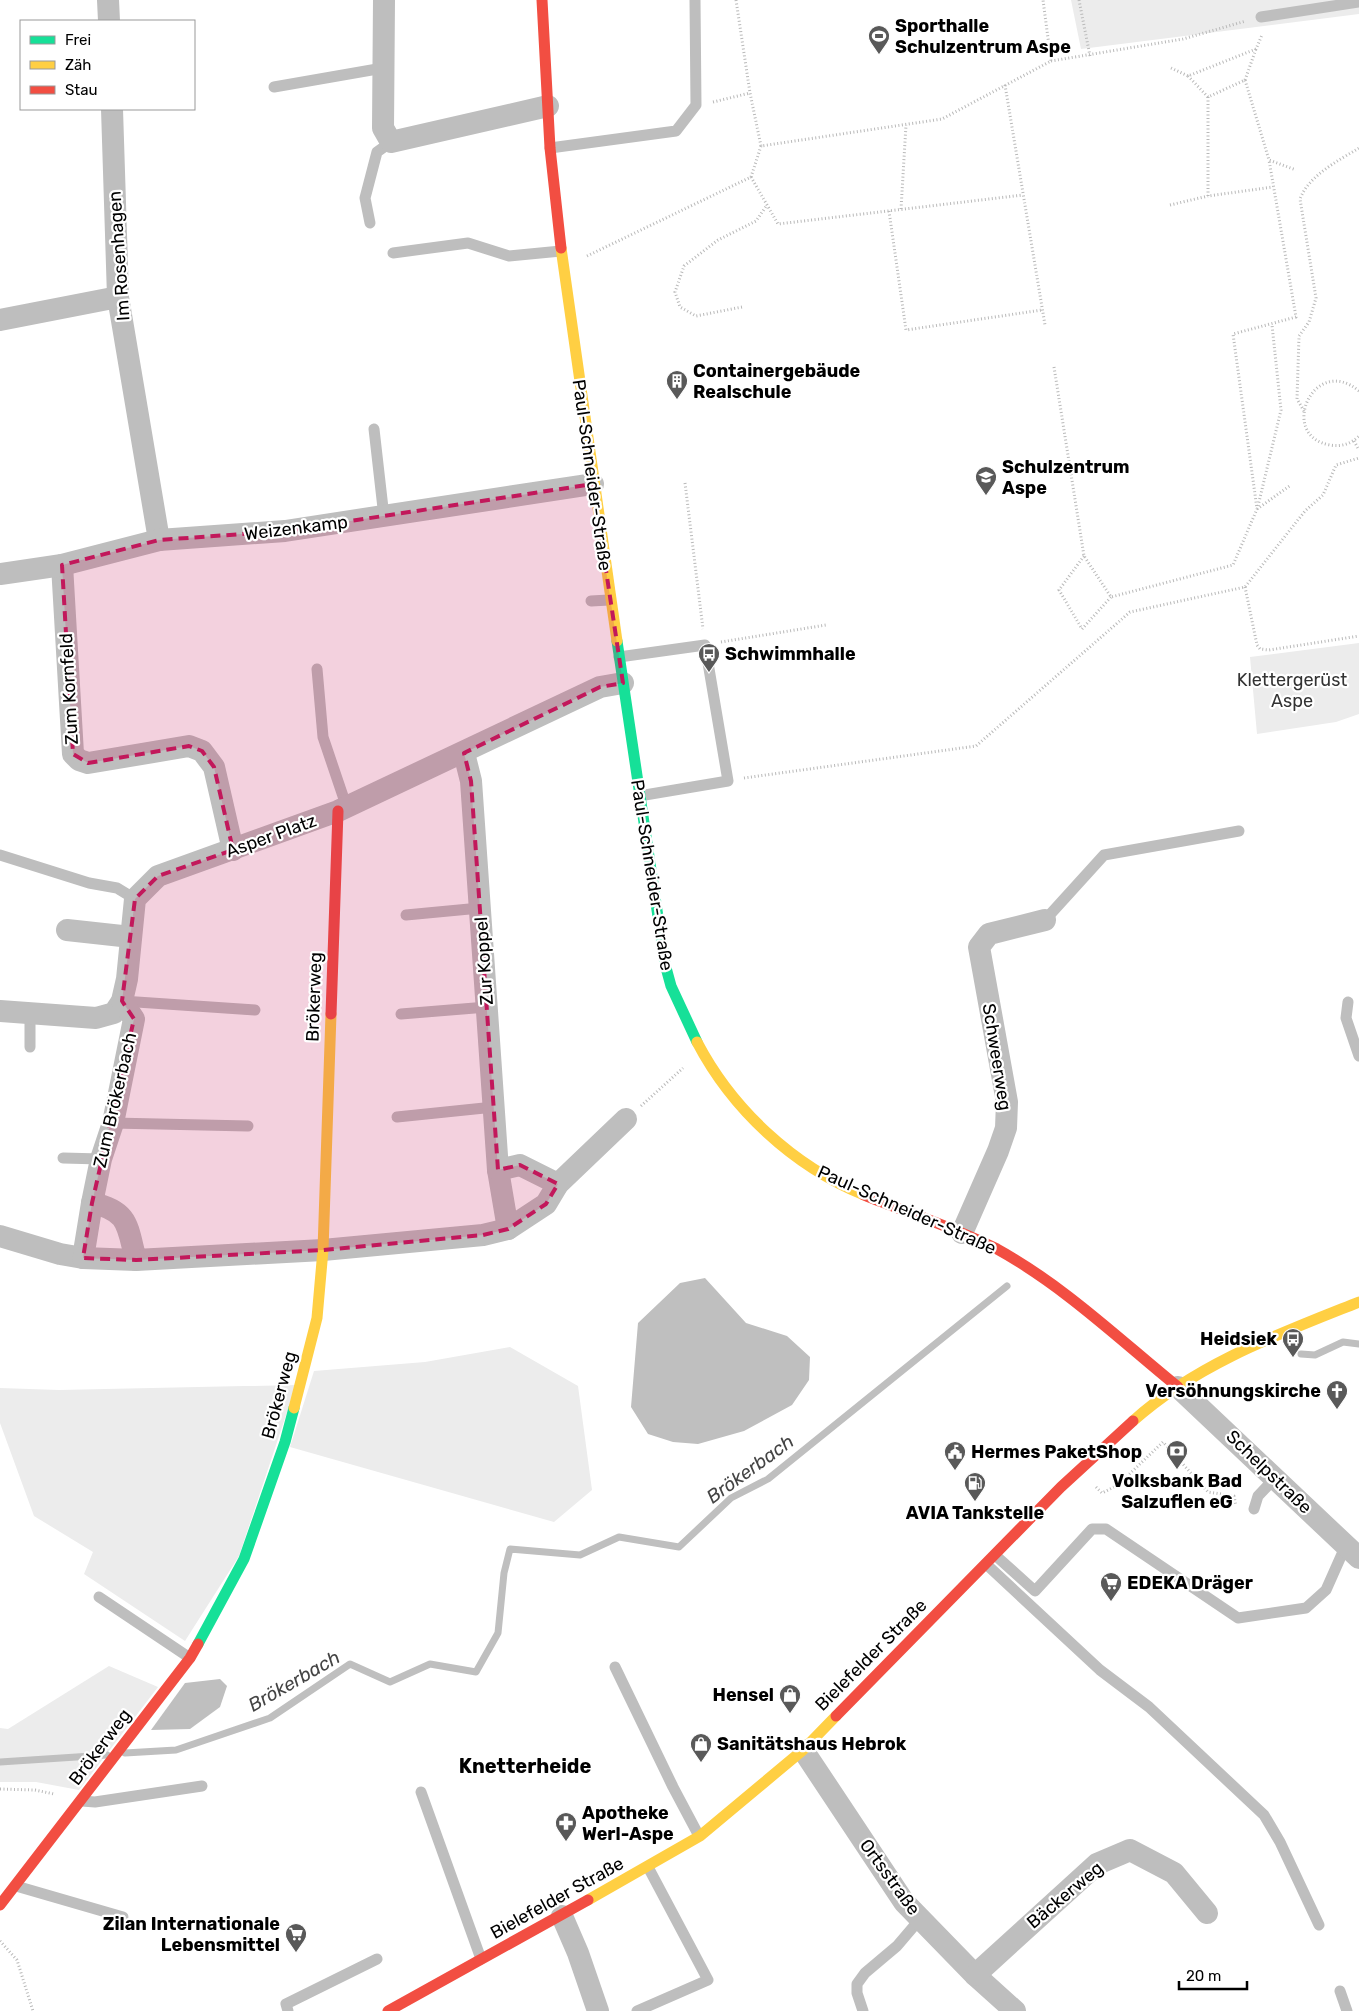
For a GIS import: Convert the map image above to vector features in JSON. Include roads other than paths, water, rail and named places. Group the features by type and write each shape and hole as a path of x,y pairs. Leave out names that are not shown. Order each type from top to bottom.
{"street":[{"path":"108,0 109,20"},
{"path":"384,0 383,128 391,142 548,106"},
{"name":"Paul-Schneider-Straße","path":"542,0 550,148 561,251 609,600 661,942 670,984 686,1021 702,1052 723,1084 748,1114 779,1143 815,1170 854,1190 962,1233 1032,1270 1071,1297 1178,1387"},
{"name":"Im Rosenhagen","path":"112,110 118,296 159,540"},
{"path":"0,320 118,296"},
{"name":"Weizenkamp","path":"0,574 62,565 159,540 285,531 593,484"},
{"name":"Zum Kornfeld","path":"62,565 72,754 79,760 88,763 189,746 202,751 214,767 233,850"},
{"name":"Asper Platz","path":"135,898 158,876 342,810 600,687 622,683"},
{"name":"Zur Koppel","path":"464,753 471,781 498,1170 508,1229"},
{"name":"Brökerweg","path":"0,1905 190,1658 244,1559 285,1442 316,1318 322,1250 342,810"},
{"path":"0,1011 96,1018 114,1013 122,1001 127,978 135,898"},
{"name":"Schweerweg","path":"962,1233 998,1151 1006,1128 1007,1102 979,947 990,934 1045,920"},
{"path":"66,930 131,937"},
{"name":"Zum Brökerbach","path":"83,1258 101,1159 113,1123 134,1019 122,1001"},
{"path":"0,1236 60,1254 83,1258 136,1260 322,1250 483,1235 508,1229 546,1204 558,1184 626,1119"},
{"path":"498,1170 520,1165 558,1184"},
{"path":"92,1203 110,1206 125,1220 136,1260"},
{"name":"Bielefelder Straße","path":"388,2011 648,1868 700,1836 803,1750 1080,1469 1138,1417 1178,1387 1266,1339 1359,1302"},
{"name":"Schelpstraße","path":"1178,1387 1352,1551"},
{"name":"Ortsstraße","path":"803,1750 904,1902 975,1975 1015,2011"},
{"name":"Bäckerweg","path":"975,1975 1097,1864 1130,1850 1174,1874 1207,1912"},
{"path":"562,1916 598,2011"}],"lane":[{"path":"550,148 676,130 696,105 695,0"},
{"path":"1261,17 1359,2"},
{"path":"274,87 383,68"},
{"path":"370,223 365,198 377,152 391,142"},
{"path":"393,253 468,243 509,256 561,251"},
{"path":"374,430 384,517"},
{"path":"591,601 609,600"},
{"path":"619,657 705,645 728,781 639,796"},
{"path":"317,669 323,737 342,810"},
{"path":"1045,920 1104,855 1238,831"},
{"path":"0,855 90,883 117,888 135,898"},
{"path":"406,915 480,908"},
{"path":"122,1001 255,1010"},
{"path":"1348,1002 1346,1018 1359,1056"},
{"path":"402,1014 487,1007"},
{"path":"30,1014 30,1047"},
{"path":"397,1117 494,1107"},
{"path":"113,1123 248,1126"},
{"path":"63,1158 101,1159"},
{"path":"1254,1509 1258,1496 1275,1478"},
{"path":"995,1555 1035,1591 1092,1530 1106,1529 1238,1618 1306,1608 1326,1590 1352,1551"},
{"path":"986,1564 1100,1670 1149,1707 1264,1815 1280,1842 1319,1924"},
{"path":"99,1597 190,1658"},
{"path":"615,1667 673,1787 700,1836"},
{"path":"81,1801 95,1802 202,1786"},
{"path":"421,1792 481,1959"},
{"path":"637,2011 708,1980 648,1868"},
{"path":"15,1885 123,1917"},
{"path":"862,2011 857,1993 857,1984 865,1973 897,1946 920,1919"},
{"path":"288,2011 286,2004 377,1959"},
{"path":"1340,1991 1347,2011"}],"waterway":[{"name":"Brökerbach","path":"125,1753 176,1750 270,1718 350,1664 390,1682 430,1664 476,1672 498,1633 504,1573 510,1549 580,1555 619,1537 679,1547 731,1498 768,1479 1007,1286"},
{"name":"Brökerbach","path":"1301,1354 1315,1355 1343,1342 1359,1344"},
{"name":"Brökerbach","path":"0,1762 107,1755"}],"place":[{"name":"Sporthalle Schulzentrum Aspe","path":"879,55"},
{"name":"Containergebäude Realschule","path":"677,400"},
{"name":"Schulzentrum Aspe","path":"986,496"},
{"name":"Schwimmhalle","path":"709,673"},
{"name":"Heidsiek","path":"1293,1358"},
{"name":"Versöhnungskirche","path":"1337,1410"},
{"name":"Volksbank Bad Salzuflen eG","path":"1177,1470"},
{"name":"Hermes PaketShop","path":"955,1471"},
{"name":"AVIA Tankstelle","path":"975,1502"},
{"name":"EDEKA Dräger","path":"1111,1602"},
{"name":"Hensel","path":"790,1714"},
{"name":"Sanitätshaus Hebrok","path":"701,1763"},
{"name":"Apotheke Werl-Aspe","path":"566,1842"},
{"name":"Zilan Internationale Lebensmittel","path":"296,1953"}],"district":[{"name":"Knetterheide","path":"525,1766"}],"park label":[{"name":"Klettergerüst Aspe","path":"1292,690"}]}
